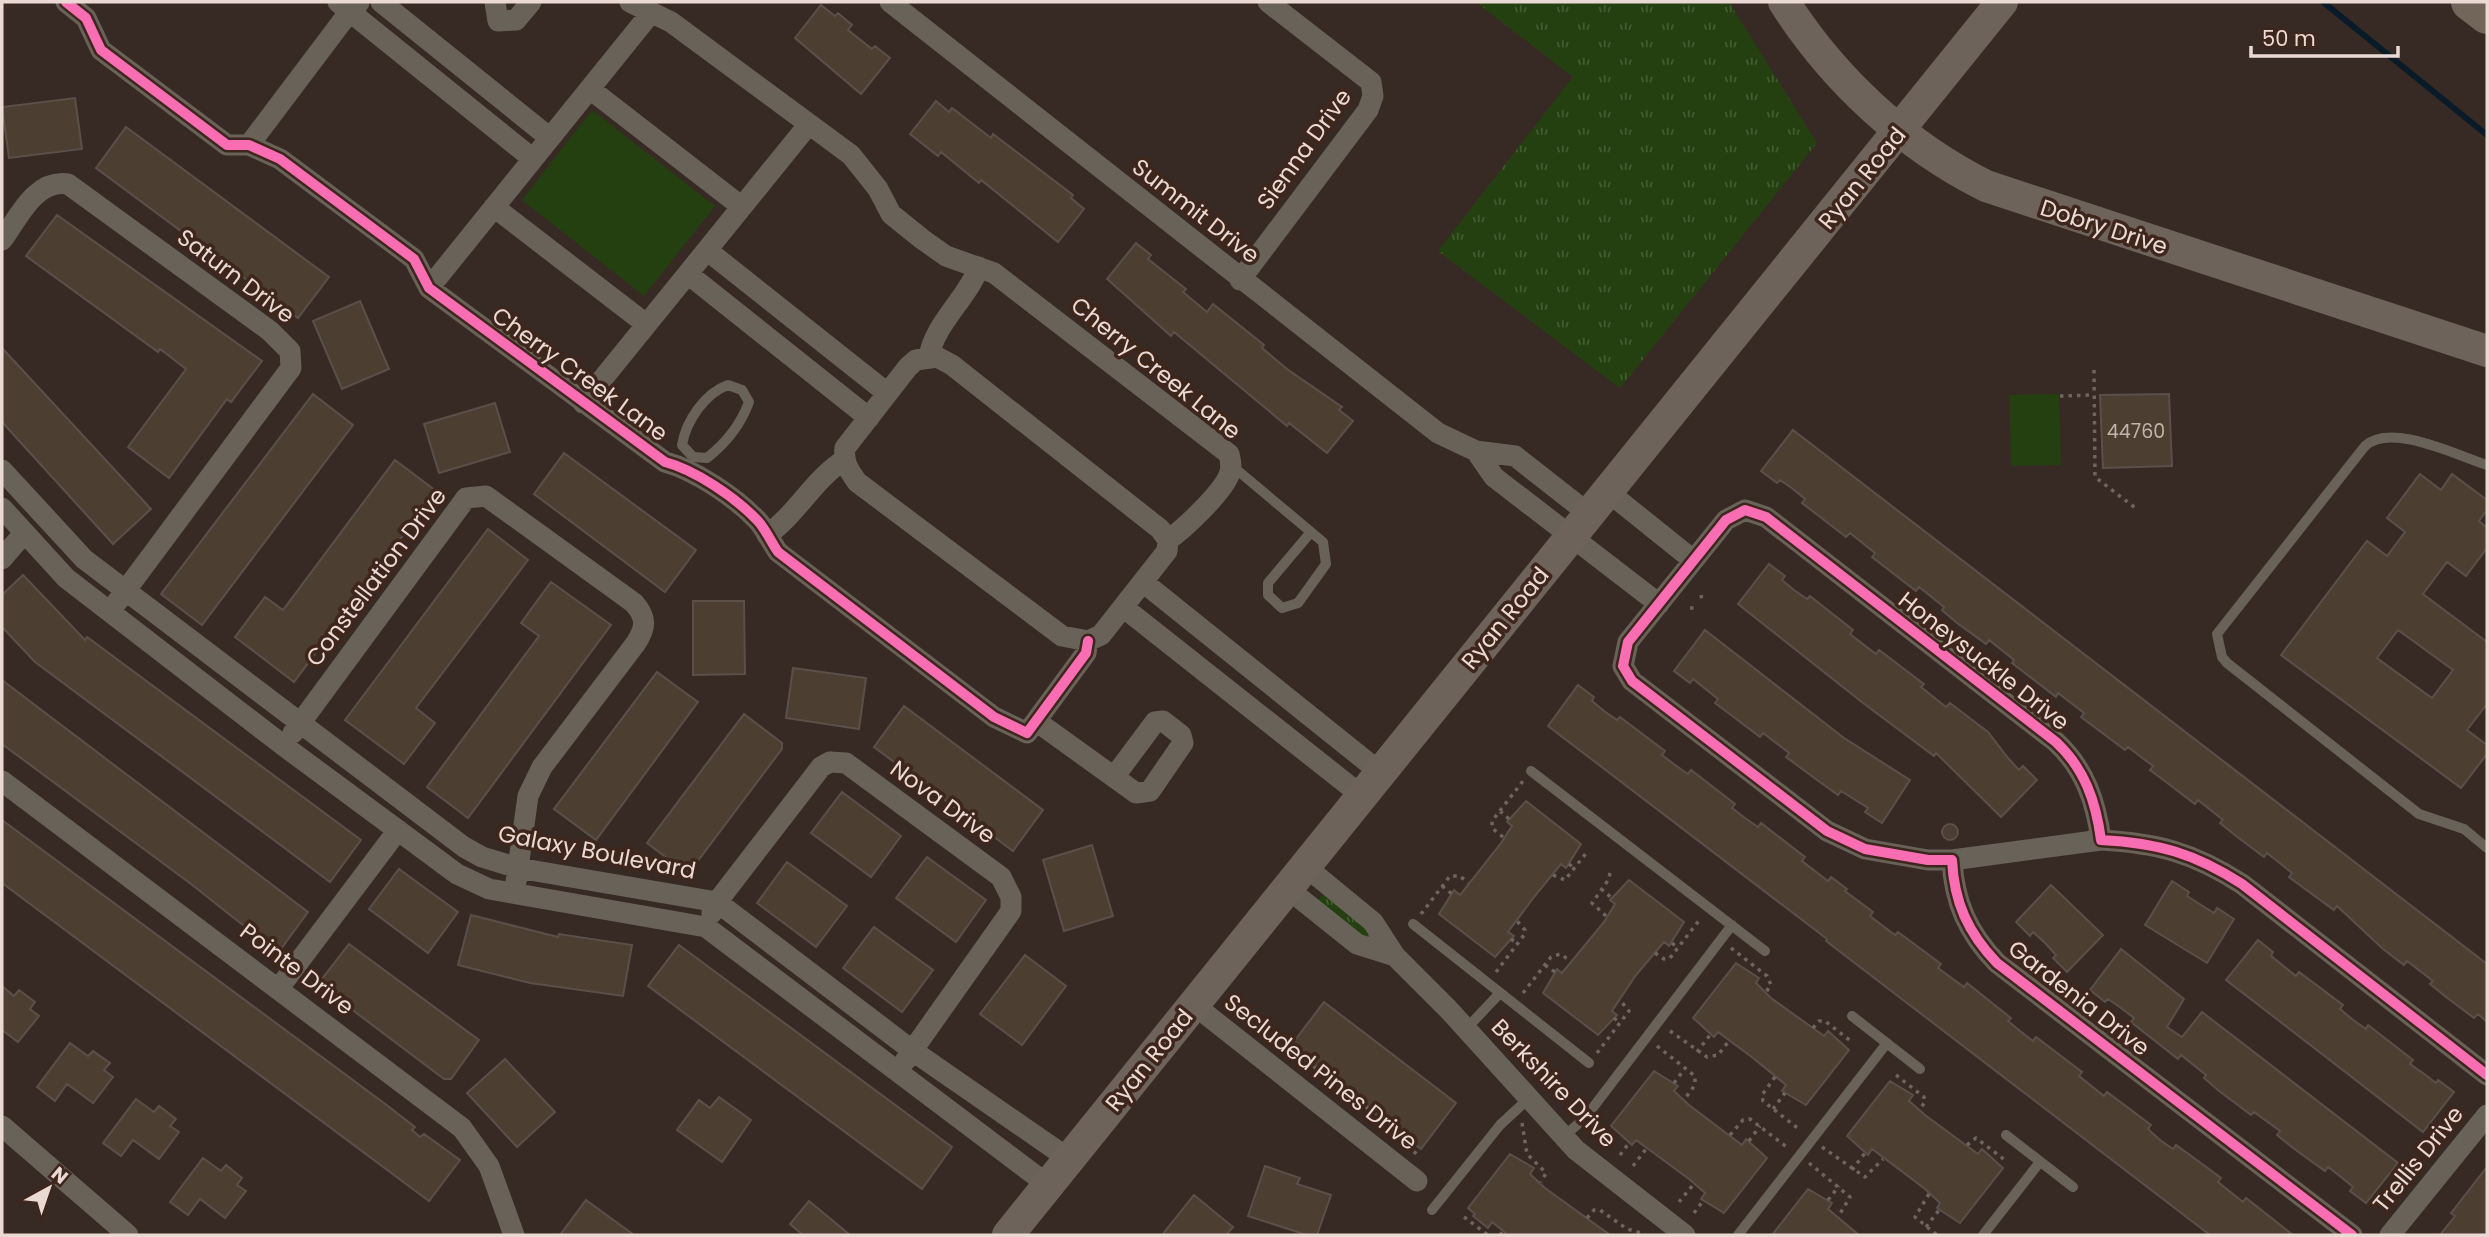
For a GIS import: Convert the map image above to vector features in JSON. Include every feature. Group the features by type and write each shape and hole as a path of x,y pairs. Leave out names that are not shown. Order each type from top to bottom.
{"highway":[{"path":"2470,2 2487,15"}],"main road":[{"name":"Dobry Drive","path":"1784,2 1828,64 1901,130 1965,176 2007,195 2487,351"},
{"name":"Ryan Road","path":"1008,1235 2002,2"}],"street":[{"name":"Cherry Creek Lane","path":"66,2 86,18 101,50 227,145 249,145 281,159 414,259 429,288 665,462 690,462 758,520 778,552 994,717 1027,733 1086,653 1088,641 1101,635 1167,551 1168,540 1181,532 1228,478 1231,466 1229,454 994,273 946,256 891,215 864,169 851,155 671,22 630,2"},
{"path":"381,2 550,138"},
{"path":"495,2 498,21 516,20 531,2"},
{"name":"Summit Drive","path":"890,2 1240,280 1438,433 1476,451 1515,456 1589,514"},
{"name":"Sienna Drive","path":"1240,280 1368,110 1373,96 1371,82 1268,2"},
{"path":"249,145 350,5 440,84 533,159"},
{"path":"429,288 650,14"},
{"path":"440,84 457,63"},
{"path":"590,89 742,207"},
{"name":"Cherry Creek Lane","path":"583,403 809,124"},
{"name":"Saturn Drive","path":"2,240 39,190 48,184 68,184 270,331 290,351 290,368 109,612"},
{"path":"494,208 646,324"},
{"path":"708,251 887,393"},
{"path":"929,358 938,331 964,299 979,267"},
{"path":"688,274 869,418"},
{"path":"1088,641 1062,636 857,482 844,460 845,448 887,393 916,360 937,357 952,365 1160,529 1168,540"},
{"name":"Summit Drive","path":"1476,451 1494,477 1589,514"},
{"path":"767,535 794,512 831,468 844,460"},
{"name":"Galaxy Boulevard","path":"2,470 84,559 464,846 482,857 518,868 717,902 913,1051 1069,1159"},
{"name":"Constellation Drive","path":"284,746 466,498 485,496 634,604 645,621 644,630 636,643 542,767 528,796 514,895"},
{"path":"2,508 66,578 284,746 474,883 514,895 706,927 1048,1185"},
{"name":"Honeysuckle Drive","path":"1659,604 1735,513 1751,511 1766,517 2068,754 2088,786 2096,807 2101,840"},
{"path":"1589,514 1693,561"},
{"path":"1589,514 1659,604 1628,642 1622,658 1626,674 1641,690 1827,831 1865,849 1928,860 1952,860 2101,840 2158,845 2216,868 2242,884 2487,1075"},
{"path":"2,559 24,533"},
{"path":"1143,582 1371,784"},
{"path":"1123,607 1371,784"},
{"path":"1036,721 1114,777"},
{"name":"Nova Drive","path":"706,927 717,902 821,767 830,762 846,763 1001,877 1011,897 1011,911 897,1071"},
{"name":"Pointe Drive","path":"2,781 462,1128 489,1166 514,1235"},
{"path":"279,988 398,830"},
{"name":"Gardenia Drive","path":"1952,860 1953,881 1964,919 1997,962 2353,1235"},
{"name":"Berkshire Drive","path":"1296,877 1357,944 1395,956 1563,1138 1671,1231"},
{"name":"Secluded Pines Drive","path":"1193,1004 1417,1181"},
{"name":"Trellis Drive","path":"2390,1235 2487,1115"},
{"path":"2,1126 128,1235"}],"lane":[{"path":"728,385 742,390 749,402 743,418 720,448 707,458 690,462 682,445 684,432 698,410 716,389 728,385"},
{"path":"2487,466 2403,438 2375,438 2365,446 2217,634 2222,657 2227,663 2419,814 2463,829 2487,848"},
{"path":"1231,466 1311,532 1323,542 1326,564 1298,603 1282,608 1268,595 1268,583 1311,532"},
{"path":"1529,774 1765,951"},
{"path":"1415,921 1500,993 1591,1061"},
{"path":"1563,1138 1585,1118 1732,925"},
{"path":"1466,1030 1500,993"},
{"path":"1852,1016 1920,1069"},
{"path":"1738,1235 1886,1043"},
{"path":"1432,1210 1500,1125 1528,1099"},
{"path":"2006,1136 2073,1187"},
{"path":"1983,1235 2040,1162"}],"path":[{"path":"2094,370 2095,477 2138,510"},
{"path":"2060,396 2093,395"},
{"path":"1503,837 1491,825 1529,774"},
{"path":"1500,811 1509,819"},
{"path":"1553,875 1565,880 1587,852"},
{"path":"1569,864 1575,869"},
{"path":"1606,916 1592,903 1609,879 1610,872"},
{"path":"1415,921 1453,874 1468,883"},
{"path":"1442,886 1452,894"},
{"path":"1601,889 1612,898"},
{"path":"1656,953 1667,959 1702,917"},
{"path":"1493,975 1525,930 1517,921"},
{"path":"1511,939 1517,944"},
{"path":"1672,943 1678,948"},
{"path":"1729,946 1771,982 1766,992"},
{"path":"1520,996 1557,954 1571,961"},
{"path":"1545,965 1555,972"},
{"path":"1756,976 1761,971"},
{"path":"1591,1061 1629,1011 1620,1000"},
{"path":"1614,1018 1620,1023"},
{"path":"1814,1028 1822,1020 1852,1042"},
{"path":"1666,1028 1703,1056 1715,1056 1729,1041"},
{"path":"1831,1033 1835,1028"},
{"path":"1698,1052 1710,1035"},
{"path":"1653,1043 1686,1068 1696,1080 1684,1100"},
{"path":"1674,1083 1686,1068"},
{"path":"1896,1075 1910,1090 1925,1099 1920,1109"},
{"path":"1775,1077 1762,1095 1763,1101 1805,1134"},
{"path":"1773,1110 1785,1093"},
{"path":"1730,1135 1746,1118 1791,1150"},
{"path":"1522,1121 1525,1151 1546,1173 1541,1182"},
{"path":"1749,1141 1760,1126"},
{"path":"1390,1135 1394,1129"},
{"path":"1967,1145 1973,1138 2005,1160"},
{"path":"1620,1154 1629,1143"},
{"path":"1820,1146 1852,1170 1868,1177 1883,1159"},
{"path":"1414,1154 1419,1148"},
{"path":"1633,1166 1646,1149"},
{"path":"1852,1170 1865,1153"},
{"path":"1530,1166 1534,1160"},
{"path":"1807,1162 1850,1197 1838,1217"},
{"path":"1679,1202 1693,1185"},
{"path":"1828,1200 1839,1186"},
{"path":"1929,1194 1915,1217 1937,1235"},
{"path":"1694,1213 1703,1201"},
{"path":"1587,1218 1597,1209 1627,1229 1645,1234"},
{"path":"1926,1227 1939,1210"},
{"path":"1464,1217 1488,1235"},
{"path":"1605,1224 1611,1217"},
{"path":"1481,1230 1485,1225"}],"green space":[{"path":"1476,2 1729,2 1817,143 1620,388 1438,251 1573,77"},
{"path":"592,110 715,206 644,296 522,200"},
{"path":"2059,394 2061,465 2011,466 2009,395"},
{"path":"1325,894 1371,933 1370,937 1366,938 1317,900"}],"building":[{"path":"821,5 835,16 838,13 852,25 848,30 872,49 875,46 890,58 861,94 795,38"},
{"path":"75,98 82,149 9,158 2,107"},
{"path":"936,101 949,112 952,108 991,138 993,134 1073,195 1071,198 1084,209 1058,242 981,180 979,183 941,152 938,156 910,134"},
{"path":"126,127 329,277 298,318 96,168"},
{"path":"57,215 262,361 231,402 227,399 169,478 128,447 186,369 160,349 158,352 26,256"},
{"path":"1136,243 1151,255 1148,259 1186,289 1183,292 1207,312 1213,304 1264,345 1262,348 1287,369 1342,407 1339,410 1353,421 1327,453 1289,423 1287,426 1174,332 1171,336 1107,279"},
{"path":"360,301 389,369 342,389 313,321"},
{"path":"2,348 151,509 113,544 2,422"},
{"path":"313,394 353,425 202,625 161,594"},
{"path":"2169,394 2172,466 2103,468 2100,395"},
{"path":"495,403 510,452 439,473 424,424"},
{"path":"1793,430 2487,964 2487,1022 2478,1014 2474,1018 2430,984 2433,981 2407,961 2404,965 2383,949 2337,906 2334,910 2289,877 2292,873 2267,853 2264,857 2236,836 2220,823 2223,820 2198,800 2195,804 2150,770 2153,766 2128,747 2125,750 2081,717 2084,713 2058,693 2056,697 2012,663 2014,660 1989,640 1986,644 1957,623 1942,610 1944,607 1919,587 1916,591 1872,557 1875,553 1850,533 1846,537 1802,503 1805,499 1793,489 1780,480 1777,483 1761,471"},
{"path":"564,453 696,550 665,592 534,494"},
{"path":"395,460 436,491 294,682 235,637 265,597 283,610"},
{"path":"2420,474 2441,490 2452,474 2487,500 2487,510 2479,521 2487,528 2487,548 2466,576 2447,562 2423,594 2487,642 2487,704 2467,730 2487,745 2487,754 2461,788 2281,655 2367,541 2387,556 2405,532 2387,518","holes":["2398,630 2453,670 2432,698 2377,658"]},
{"path":"488,529 528,560 416,708 435,723 404,764 345,720"},
{"path":"1769,564 1785,576 1782,580 1807,599 1810,596 1853,630 1850,634 1876,654 1879,650 1924,684 1921,687 1946,707 1950,703 1988,732 2019,770 2023,766 2037,780 2001,817 1936,753 1934,756 1863,703 1738,604"},
{"path":"23,575 85,640 87,637 361,840 330,882 35,662 2,627 2,595"},
{"path":"551,582 611,625 468,818 427,787 539,636 521,623"},
{"path":"693,601 744,601 745,674 693,675"},
{"path":"1705,630 1844,738 1910,780 1882,823 1865,812 1868,808 1841,791 1838,795 1786,757 1789,753 1763,733 1760,737 1715,703 1718,699 1693,679 1690,683 1674,671"},
{"path":"793,668 866,678 859,729 786,718"},
{"path":"657,672 698,702 596,840 554,809"},
{"path":"2,680 308,912 278,953 191,884 2,744"},
{"path":"1578,685 1594,697 1592,701 1604,711 1617,720 1620,717 1665,751 1662,755 1675,765 1688,774 1691,770 1735,804 1732,808 1745,818 1758,827 1761,823 1805,857 1802,861 1828,881 1831,877 1847,889 1845,891 1873,912 1870,916 1883,926 1895,935 1898,932 1941,964 1938,968 1964,987 1967,983 2011,1018 2008,1021 2033,1041 2036,1037 2082,1072 2079,1076 2104,1096 2107,1092 2151,1125 2148,1129 2160,1140 2173,1149 2176,1145 2221,1178 2218,1182 2243,1202 2246,1198 2293,1235 2210,1235 1826,941 1827,939 1548,726"},
{"path":"904,706 1043,810 1013,851 874,747"},
{"path":"744,714 782,743 782,749 688,874 647,843"},
{"path":"842,792 901,836 871,877 811,833"},
{"path":"1526,801 1581,844 1566,868 1561,864 1534,897 1508,932 1514,936 1495,957 1439,914 1454,890 1460,895 1501,843 1512,826 1507,822"},
{"path":"2,820 388,1106 415,1127 412,1130 420,1137 424,1134 460,1160 429,1201 2,883"},
{"path":"1947,824 1953,824 1958,832 1956,838 1947,840 1942,835 1942,829"},
{"path":"1092,845 1113,916 1064,931 1043,860"},
{"path":"927,857 986,900 956,942 896,898"},
{"path":"787,862 847,906 816,947 757,903"},
{"path":"399,869 458,912 428,953 369,909"},
{"path":"1629,880 1684,922 1669,946 1664,942 1636,975 1612,1011 1617,1015 1598,1035 1543,993 1557,969 1562,973 1604,922 1615,904 1610,900"},
{"path":"2172,881 2189,892 2187,896 2214,913 2217,908 2234,919 2207,963 2145,925"},
{"path":"2051,885 2103,935 2067,972 2053,958 2056,955 2045,943 2033,932 2030,936 2016,922"},
{"path":"471,915 558,937 559,934 632,945 623,996 530,983 458,965"},
{"path":"874,927 933,970 902,1012 843,968"},
{"path":"2258,940 2273,952 2271,956 2296,976 2299,972 2343,1005 2340,1009 2352,1019 2366,1029 2368,1025 2413,1060 2410,1064 2454,1092 2423,1132 2226,980"},
{"path":"349,944 479,1040 451,1079 444,1079 318,984"},
{"path":"679,945 952,1147 922,1189 648,986"},
{"path":"2121,949 2184,999 2167,1027 2182,1037 2202,1012 2398,1163 2366,1203 2350,1191 2353,1187 2341,1177 2328,1167 2325,1171 2293,1148 2277,1135 2280,1131 2254,1112 2251,1115 2219,1091 2204,1078 2206,1075 2181,1055 2178,1059 2131,1022 2134,1018 2090,990"},
{"path":"1025,955 1066,986 1022,1045 980,1014"},
{"path":"1736,963 1759,978 1756,983 1771,998 1824,1036 1828,1031 1849,1050 1806,1105 1782,1091 1786,1085 1753,1058 1718,1032 1714,1037 1693,1018"},
{"path":"2,986 14,996 19,990 35,1002 30,1009 39,1016 18,1042 2,1030"},
{"path":"1324,1002 1456,1103 1421,1149 1289,1048"},
{"path":"70,1043 88,1056 93,1051 110,1063 104,1070 113,1077 93,1103 67,1084 55,1101 37,1087"},
{"path":"505,1059 555,1112 517,1147 467,1093"},
{"path":"1654,1071 1678,1086 1674,1091 1689,1105 1742,1145 1746,1139 1767,1158 1724,1213 1701,1199 1705,1193 1689,1179 1636,1140 1632,1145 1611,1126"},
{"path":"1890,1081 1913,1095 1909,1101 1925,1115 1978,1154 1982,1149 2003,1168 1960,1223 1937,1208 1940,1203 1925,1189 1872,1149 1868,1155 1847,1136"},
{"path":"719,1097 751,1120 722,1162 677,1130 699,1100 710,1108"},
{"path":"136,1099 154,1112 159,1106 176,1119 170,1126 179,1132 159,1159 133,1140 121,1156 103,1143"},
{"path":"1510,1154 1534,1168 1530,1174 1545,1188 1610,1235 1508,1235 1492,1222 1488,1228 1473,1216 1475,1214 1468,1208"},
{"path":"203,1158 221,1171 226,1165 242,1178 237,1185 246,1191 225,1218 200,1199 188,1215 170,1202"},
{"path":"1265,1166 1300,1178 1297,1184 1331,1195 1317,1235 1307,1235 1248,1216"},
{"path":"2487,1167 2487,1235 2440,1235 2455,1216 2451,1213"},
{"path":"1808,1189 1832,1203 1828,1209 1859,1235 1772,1235"},
{"path":"1194,1195 1233,1227 1226,1235 1162,1235"},
{"path":"586,1200 634,1235 560,1235"},
{"path":"809,1201 850,1235 803,1235 790,1224"}],"waterway":[{"path":"2323,2 2487,135"}],"cycle path":[{"path":"66,2 86,18 101,50 227,145 249,145 280,159 414,259 429,288 665,462 689,471 726,494 760,523 778,552 994,717 1027,733 1086,653 1088,641"},
{"path":"2352,1235 1997,963 1978,940 1964,916 1956,890 1952,860 1928,860 1865,849 1827,831 1632,681 1623,666 1628,642 1726,520 1745,510 1766,517 2056,742 2075,763 2088,787 2101,840 2158,847 2191,857 2224,873 2242,884 2487,1075"}]}
